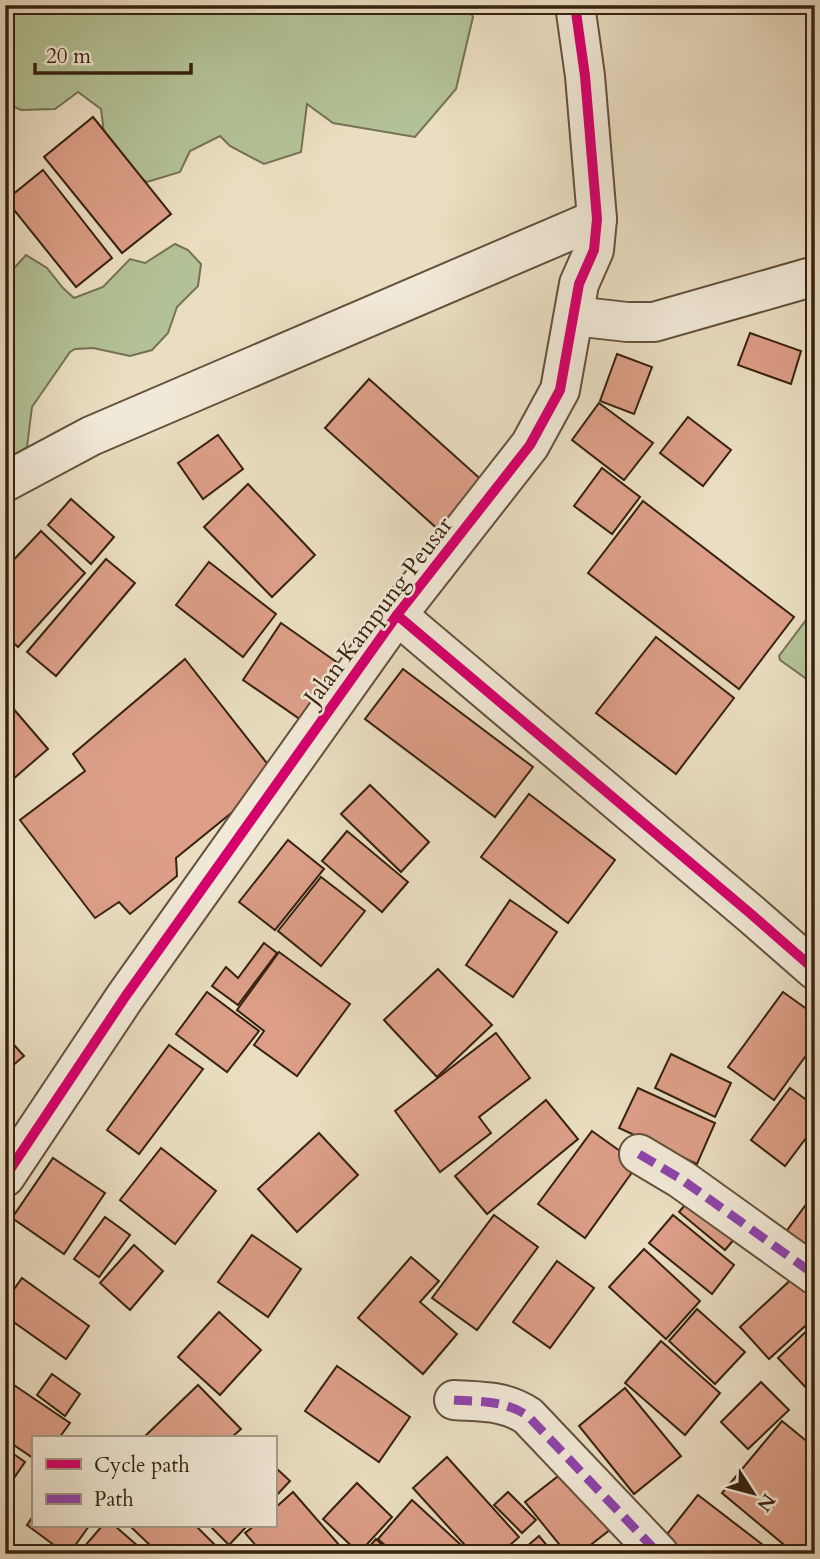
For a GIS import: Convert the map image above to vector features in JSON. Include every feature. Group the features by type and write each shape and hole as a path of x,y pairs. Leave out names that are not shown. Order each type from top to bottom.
{"street":[{"name":"Jalan Kampung Peusar","path":"5,1177 124,997 397,615 530,445 560,390 579,284 594,250 597,219 585,76 575,5"},
{"path":"5,482 91,436 597,219"},
{"path":"574,316 627,322 654,321 815,276"},
{"path":"397,615 815,970"},
{"path":"639,1154 681,1179 815,1275"},
{"path":"454,1400 500,1403 515,1407 528,1416 659,1554"}],"green space":[{"path":"5,5 465,5 473,17 456,89 415,137 333,123 307,104 301,152 264,164 230,146 220,136 190,151 180,172 147,182 100,161 104,133 101,109 78,92 55,109 21,110 10,105 5,107"},
{"path":"175,244 188,250 201,264 198,286 177,307 168,333 152,350 130,356 93,348 70,352 32,407 27,447 5,461 5,313 10,309 5,278 26,255 47,268 74,298 103,287 130,259 145,263"},
{"path":"815,608 815,685 780,660 779,656"}],"building":[{"path":"93,117 171,214 122,253 44,157"},
{"path":"43,170 112,258 76,287 6,200"},
{"path":"750,333 801,351 791,384 738,365"},
{"path":"617,354 652,367 634,414 600,401"},
{"path":"369,379 485,483 441,532 325,428"},
{"path":"599,403 653,443 624,480 572,440"},
{"path":"688,417 731,450 703,486 660,453"},
{"path":"218,435 243,469 203,499 178,463"},
{"path":"602,468 640,497 612,534 574,506"},
{"path":"248,484 315,555 272,597 204,527"},
{"path":"71,499 114,537 91,564 48,525"},
{"path":"643,501 794,617 739,689 588,573"},
{"path":"41,531 85,573 18,647 5,635 5,569"},
{"path":"106,559 135,583 56,676 27,652"},
{"path":"209,562 276,614 243,657 176,605"},
{"path":"281,623 345,668 307,724 243,680"},
{"path":"656,637 734,698 676,774 596,713"},
{"path":"185,659 277,776 176,858 177,876 130,914 119,902 95,918 20,820 85,771 73,754"},
{"path":"403,669 533,767 495,817 365,719"},
{"path":"5,699 48,749 5,786"},
{"path":"370,785 429,842 401,872 341,814"},
{"path":"529,794 615,860 568,923 481,857"},
{"path":"347,831 408,882 382,912 322,861"},
{"path":"288,840 324,869 275,930 239,902"},
{"path":"321,877 365,911 321,966 278,931"},
{"path":"510,900 557,932 513,997 466,965"},
{"path":"264,943 277,953 238,1005 212,986 226,967 238,978"},
{"path":"279,952 350,1004 297,1076 254,1045 264,1031 237,1010"},
{"path":"438,969 492,1025 437,1077 384,1020"},
{"path":"207,992 259,1031 227,1072 176,1034"},
{"path":"783,992 815,1015 815,1043 774,1100 728,1067"},
{"path":"496,1033 530,1078 479,1117 491,1133 440,1172 395,1111"},
{"path":"5,1035 24,1056 5,1072"},
{"path":"169,1045 203,1069 139,1154 107,1130"},
{"path":"671,1054 731,1083 715,1117 655,1088"},
{"path":"638,1088 715,1123 697,1164 619,1128"},
{"path":"790,1088 815,1106 815,1126 785,1166 751,1140"},
{"path":"546,1100 578,1139 487,1214 455,1176"},
{"path":"592,1131 638,1164 585,1238 538,1204"},
{"path":"319,1133 358,1175 297,1232 258,1189"},
{"path":"161,1148 216,1191 175,1244 120,1200"},
{"path":"53,1158 105,1193 64,1254 12,1218"},
{"path":"697,1191 742,1230 725,1250 679,1212"},
{"path":"813,1195 815,1196 815,1271 777,1244"},
{"path":"494,1215 538,1247 477,1330 432,1298"},
{"path":"673,1215 734,1265 712,1294 649,1243"},
{"path":"105,1217 130,1235 99,1277 74,1259"},
{"path":"252,1235 301,1269 268,1317 218,1282"},
{"path":"134,1245 163,1271 130,1310 100,1283"},
{"path":"644,1249 700,1301 666,1339 609,1287"},
{"path":"411,1257 439,1281 420,1302 457,1334 423,1374 358,1318"},
{"path":"557,1261 594,1288 550,1348 513,1322"},
{"path":"798,1273 815,1292 815,1317 769,1359 740,1327"},
{"path":"22,1278 89,1326 66,1359 5,1316 5,1302"},
{"path":"697,1309 745,1352 715,1384 669,1341"},
{"path":"219,1312 261,1350 220,1395 178,1357"},
{"path":"815,1323 815,1389 811,1393 778,1358"},
{"path":"661,1341 720,1393 685,1435 625,1383"},
{"path":"337,1366 410,1417 379,1462 305,1411"},
{"path":"52,1374 80,1394 65,1416 37,1395"},
{"path":"5,1379 70,1423 60,1436 32,1436 32,1457 5,1439"},
{"path":"761,1382 789,1410 748,1449 721,1422"},
{"path":"198,1385 241,1429 233,1436 145,1436"},
{"path":"625,1388 681,1456 634,1494 579,1426"},
{"path":"782,1421 815,1448 815,1554 795,1554 722,1493"},
{"path":"5,1448 25,1462 5,1491"},
{"path":"447,1457 519,1537 500,1554 473,1554 413,1488"},
{"path":"276,1468 290,1481 276,1496"},
{"path":"566,1470 611,1529 579,1554 567,1554 525,1502"},
{"path":"357,1483 392,1517 359,1553 323,1519"},
{"path":"293,1492 347,1554 263,1554 245,1533 251,1528 276,1528 276,1507"},
{"path":"508,1492 536,1520 522,1533 494,1505"},
{"path":"698,1495 763,1545 756,1554 684,1554 664,1538"},
{"path":"412,1500 460,1544 451,1554 395,1554 378,1539"},
{"path":"32,1518 32,1528 88,1528 69,1554 66,1554 27,1525"},
{"path":"100,1528 117,1528 147,1554 78,1554"},
{"path":"132,1528 198,1528 224,1554 159,1554"},
{"path":"212,1528 245,1528 229,1545"},
{"path":"539,1536 554,1554 518,1554"},
{"path":"376,1539 392,1554 363,1554"}],"marked path":[{"path":"639,1154 681,1179 815,1275"},
{"path":"454,1400 501,1404 528,1416 659,1554"}],"cycle path":[{"path":"5,1177 125,997 397,615 530,445 560,390 579,284 594,250 597,219 585,76 575,5"},
{"path":"397,615 815,970"}]}
